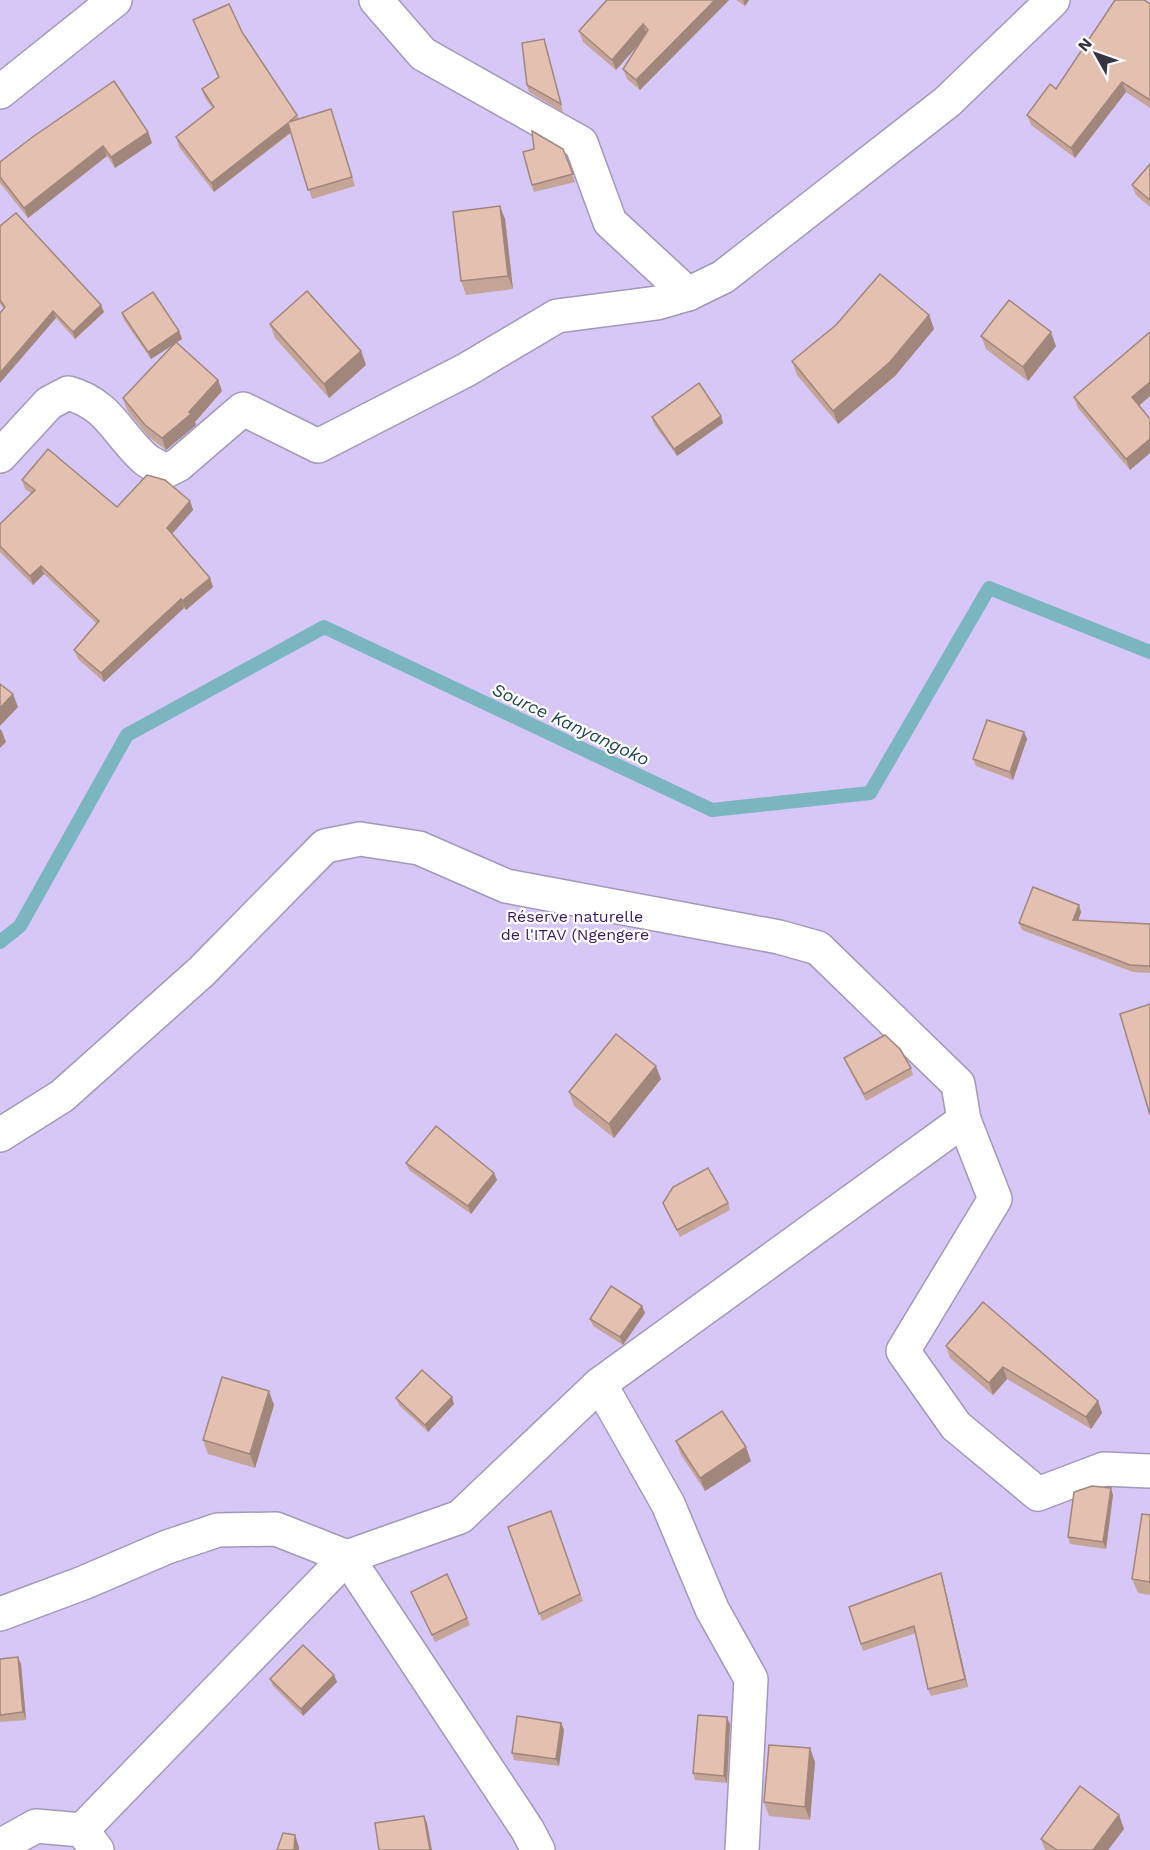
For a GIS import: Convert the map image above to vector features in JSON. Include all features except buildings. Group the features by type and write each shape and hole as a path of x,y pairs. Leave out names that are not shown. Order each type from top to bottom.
{"street":[{"path":"0,92 116,0"},
{"path":"375,0 423,54 582,143 610,222 688,294"},
{"path":"0,456 49,403 68,393 87,398 116,424 146,460 166,471 178,465 243,409 318,446 466,370 556,316 657,303 688,294 723,278 947,102 1053,0"},
{"path":"0,1135 62,1096 201,972 325,846 360,839 419,848 506,886 778,937 818,948 958,1084 964,1120 995,1199 903,1351 956,1426 1038,1494 1104,1469 1150,1471"},
{"path":"0,1846 36,1826 89,1840 347,1557 460,1517 600,1384 964,1120"},
{"path":"600,1384 668,1504 712,1609 751,1679 742,1850"},
{"path":"0,1614 83,1583 166,1547 218,1530 276,1529 347,1557 521,1819 538,1850"}],"green space":[{"name":"Réserve naturelle de l'ITAV (Ngengere","path":"0,0 1150,0 1150,1850 0,1850"}],"waterway":[{"name":"Source Kanyangoko","path":"0,942 20,926 127,735 324,627 712,810 870,793 989,588 1150,652"}]}
